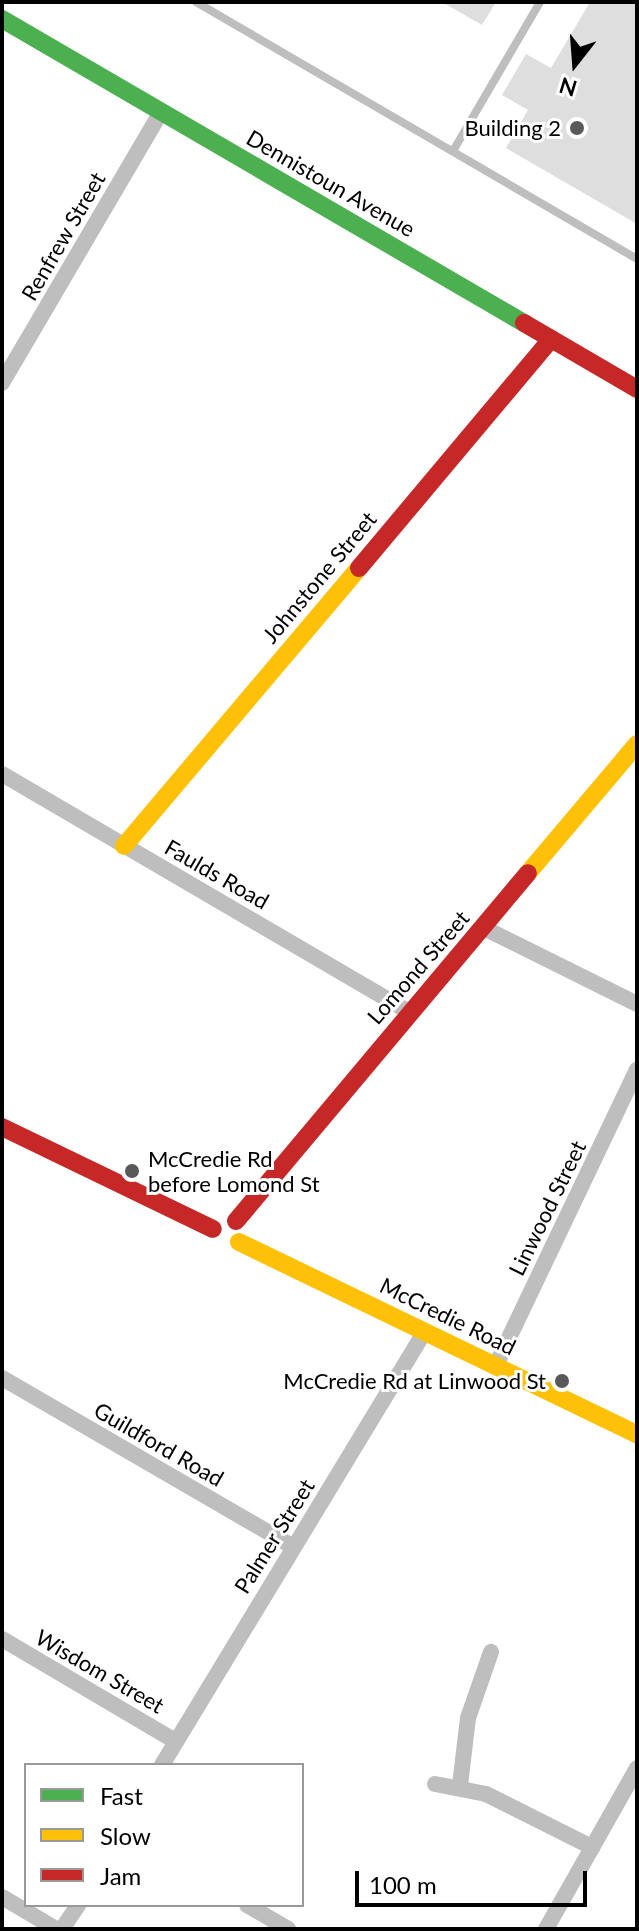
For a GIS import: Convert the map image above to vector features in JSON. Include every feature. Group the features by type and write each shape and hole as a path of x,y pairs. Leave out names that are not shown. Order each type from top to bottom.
{"street":[{"name":"Dennistoun Avenue","path":"2,19 637,389"},
{"name":"Renfrew Street","path":"2,383 161,112"},
{"name":"Johnstone Street","path":"124,846 551,339"},
{"name":"Lomond Street","path":"236,1221 637,744"},
{"name":"Faulds Road","path":"2,774 410,1012"},
{"path":"484,928 637,1004"},
{"name":"Linwood Street","path":"496,1365 637,1070"},
{"path":"2,1127 213,1229 223,1219 236,1221 239,1242"},
{"name":"McCredie Road","path":"213,1229 220,1246 239,1242 637,1434"},
{"name":"Palmer Street","path":"163,1763 425,1331"},
{"name":"Guildford Road","path":"2,1378 293,1547"},
{"name":"Wisdom Street","path":"2,1639 175,1741"},
{"path":"460,1785 468,1718 491,1652"},
{"path":"546,1929 637,1768"},
{"path":"435,1784 460,1785 592,1847"},
{"path":"2,1897 56,1929"},
{"path":"62,1929 77,1907"},
{"path":"250,1907 288,1929"}],"lane":[{"path":"196,2 637,259"},
{"path":"453,151 540,2"}],"building":[{"path":"442,2 496,2 482,25"},
{"name":"Building 2","path":"590,2 637,2 637,224 506,148 528,110 502,95 526,54 551,68"}],"traffic: fast":[{"path":"2,19 524,323"}],"traffic: slow":[{"path":"124,846 359,568"},
{"path":"528,873 637,744"},
{"path":"239,1242 637,1434"}],"traffic: jam":[{"path":"524,323 637,389"},
{"path":"359,568 551,339"},
{"path":"236,1221 528,873"},
{"path":"2,1127 213,1229"}],"place":[{"name":"Building 2","path":"577,128"},
{"name":"McCredie Rd before Lomond St","path":"132,1171"},
{"name":"McCredie Rd at Linwood St","path":"562,1381"}]}
